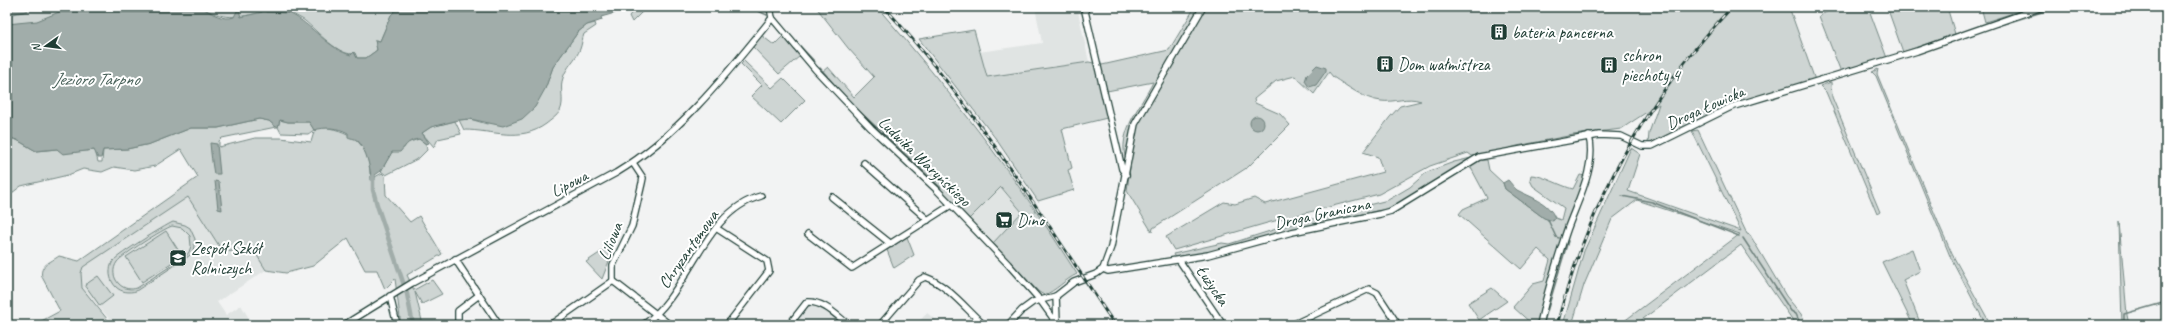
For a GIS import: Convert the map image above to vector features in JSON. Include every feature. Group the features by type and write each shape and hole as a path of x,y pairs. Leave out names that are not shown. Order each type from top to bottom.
{"street":[{"path":"770,7 772,18"},
{"path":"1084,7 1122,169 1126,175"},
{"path":"1103,269 1111,247 1135,124 1203,7"},
{"name":"Droga Łowicka","path":"1589,136 1608,134 1620,136 1642,146 1652,146 1731,107 1917,51 2042,7"},
{"name":"Lipowa","path":"344,325 409,284 633,163 682,121 735,63 772,18"},
{"name":"Ludwika Waryńskiego","path":"772,18 860,117 951,205 1040,300 1057,323"},
{"path":"1540,325 1551,277 1588,172 1591,144 1589,136"},
{"name":"Droga Graniczna","path":"1008,325 1022,310 1040,300 1056,296 1074,282 1096,274 1103,269 1108,271 1208,255 1292,232 1391,211 1479,157 1589,136"},
{"name":"Liliowa","path":"550,325 613,281 612,265 632,226 643,178 633,163"},
{"path":"864,163 928,220"},
{"name":"Chryzantemowa","path":"643,325 656,314 673,294 725,216 761,196"},
{"path":"832,197 891,244"},
{"path":"808,234 852,268 951,205"},
{"path":"716,228 767,261 769,271 727,325"},
{"path":"455,259 499,325"},
{"name":"Łużycka","path":"1179,260 1223,325"},
{"path":"880,325 919,280 925,276 933,280 947,291 984,325"},
{"path":"613,281 670,325"},
{"path":"1292,325 1369,289 1376,293 1398,325"},
{"path":"458,325 458,311 479,295"},
{"path":"390,296 396,325"},
{"path":"1056,296 1057,323"},
{"path":"789,325 807,302 813,301 821,304 849,325"}],"shaded area":[{"path":"7,7 76,7 76,9 65,11 35,22 7,24 7,15 28,11 7,14"},
{"path":"201,7 264,7 262,12 246,16 231,17 216,14"},
{"path":"264,7 399,7 391,15 380,41 375,40 377,50 366,58 357,58 355,53 349,54 336,48 290,10 288,13 266,12"},
{"path":"637,7 642,12 632,22 629,16"},
{"path":"816,7 877,7 931,71 983,137 1031,204 1077,274 1044,295 1039,292 992,244 1022,212 1001,187 969,219 863,117 822,72 828,67 854,97 874,77 848,48"},
{"path":"1035,7 1077,7 1089,62 987,77 979,52 1042,43"},
{"path":"1195,7 1789,7 1815,80 1729,106 1648,144 1649,133 1659,104 1621,129 1573,135 1517,146 1486,156 1472,156 1468,153 1430,166 1379,194 1267,223 1174,250 1166,237 1224,202 1235,204 1254,198 1265,204 1383,172 1378,157 1363,152 1400,106 1421,101 1411,99 1381,101 1368,98 1333,77 1329,72 1314,94 1295,76 1276,81 1254,99 1255,103 1280,114 1290,125 1248,167 1153,228 1152,232 1127,191 1130,167 1125,156 1124,145 1126,134 1135,112 1153,82 1102,92 1107,118 1062,129 1072,168 1068,170 1074,190 1038,201 996,139 919,39 974,30 987,77 1089,62 1102,65 1169,50"},
{"path":"1836,7 1868,7 1887,58 1841,72 1819,16"},
{"path":"1887,7 1947,7 1955,34 1903,52"},
{"path":"1981,7 2032,7 1985,22"},
{"path":"595,23 596,26 584,34 579,52 564,74 560,111 546,124 536,130 516,134 464,130 459,120 470,119 487,124 545,89 553,67 578,32 587,25"},
{"path":"761,35 774,45 783,36 800,56 779,74 752,46"},
{"path":"744,61 772,88 783,78 805,100 781,124 751,96 762,85 741,64"},
{"path":"1878,69 1877,74 1952,254 1991,325 1986,325 1950,256 1876,76 1872,72"},
{"path":"1831,82 1832,97 1880,212 1877,214 1826,92 1820,86"},
{"path":"259,119 269,121 276,127 222,138 219,141 219,147 255,138 281,138 311,142 314,132 319,127 330,128 348,134 355,139 366,153 370,174 375,177 382,173 385,176 386,195 410,222 419,216 442,254 407,275 414,290 432,280 442,294 422,304 415,292 423,325 401,325 395,279 385,289 377,270 365,270 348,238 313,266 286,273 266,270 253,249 223,252 188,197 83,267 81,273 82,288 112,325 34,325 60,311 42,277 42,270 46,264 59,256 79,261 198,177 181,149 155,166 134,170 114,167 102,172 83,169 68,175 21,186 7,197 7,137 17,140 36,151 57,149 63,153 95,150 98,162 102,162 103,150 127,149 150,144 191,128 218,128"},
{"path":"280,120 288,122 310,122 314,130 308,134 281,133 278,127"},
{"path":"455,121 461,134 438,139 434,147 422,133 431,127"},
{"path":"1698,130 1747,234 1750,235 1786,296 1801,314 1806,325 1796,325 1741,245 1635,325 1619,325 1740,234 1637,200 1612,219 1584,285 1572,325 1563,325 1584,251 1631,148 1640,154 1628,191 1741,231 1692,131"},
{"path":"419,139 426,144 427,150 419,158 386,175 381,171 392,152 404,148 407,143"},
{"path":"1471,158 1390,208 1290,230 1207,253 1175,258 1173,254 1222,243 1229,244 1289,225 1388,200 1410,187 1427,172 1454,162"},
{"path":"1479,160 1487,160 1489,170 1503,183 1505,189 1544,218 1552,221 1555,218 1561,220 1564,208 1533,186 1530,180 1531,175 1541,177 1573,189 1580,175 1585,176 1567,221 1536,325 1533,325 1513,307 1533,284 1544,281 1550,260 1538,249 1521,269 1459,214 1463,209 1487,198 1470,166"},
{"path":"1000,187 1022,212 992,244 969,219"},
{"name":"Zespół Szkół Rolniczych","path":"188,197 223,252 253,249 266,270 217,302 226,315 241,305 253,325 115,325 82,288 81,273 83,267"},
{"path":"173,222 190,228 195,239 193,252 136,291 125,292 118,289 112,281 110,274 110,267 113,261 152,234","holes":["172,226 182,228 190,236 191,246 186,256 137,288 128,289 119,284 115,279 114,270 115,265 120,259 143,242 167,228"]},
{"path":"2119,222 2127,315 2129,325 2122,325"},
{"path":"166,231 182,256 142,282 126,257"},
{"path":"907,237 914,255 894,268 887,250"},
{"path":"1912,249 1920,271 1903,280 1921,325 1913,325 1882,262"},
{"path":"604,250 611,256 602,279 586,262"},
{"path":"98,276 113,296 100,306 85,285"},
{"path":"1492,288 1507,301 1479,320 1468,303"},
{"path":"808,303 815,304 843,325 791,325"},
{"path":"927,313 937,321 941,325 916,325"}],"water":[{"name":"Jezioro Tarpno","path":"76,7 201,7 217,16 226,18 234,17 239,10 241,17 262,12 264,7 266,12 288,13 291,10 291,14 336,48 351,55 354,52 357,58 366,58 377,50 375,40 380,41 391,15 399,7 621,7 615,13 601,17 602,20 587,25 578,32 553,67 545,89 535,107 522,119 503,126 470,119 459,120 431,127 422,133 429,143 426,144 419,139 413,140 400,152 392,152 381,171 375,175 375,180 371,180 366,155 362,145 358,141 348,137 348,133 340,130 322,128 314,130 309,122 288,122 280,120 278,127 276,127 269,121 259,119 218,128 191,128 150,144 127,149 103,150 101,158 98,158 94,150 63,154 57,149 36,151 17,140 7,137 7,24 37,21 64,10 76,9"},
{"path":"1317,65 1326,68 1326,71 1316,85 1309,87 1305,81 1307,75"},
{"path":"1257,116 1262,118 1264,123 1262,128 1257,130 1252,128 1250,123 1252,118"},
{"path":"210,143 217,144 220,174 214,174"},
{"path":"1508,180 1517,190 1544,204 1552,212 1555,218 1553,221 1544,218 1505,189 1503,183"},
{"path":"215,181 219,182 222,210 218,209"}],"waterway":[{"path":"750,7 767,15"},
{"path":"1997,26 2058,7"},
{"path":"787,32 815,62"},
{"path":"820,68 846,98"},
{"path":"856,108 941,188"},
{"path":"373,175 373,190 407,294 413,325"},
{"path":"933,180 949,182"},
{"path":"1622,196 1652,202 1739,236"},
{"path":"1548,220 1556,237 1559,238"},
{"path":"1743,238 1791,311 1796,314 1800,323"},
{"path":"1543,325 1568,241 1565,240"},
{"path":"2124,325 2124,314 2166,302"}],"railway":[{"path":"884,7 947,82 977,122 1006,162 1115,325"},
{"path":"1557,325 1585,237 1624,155 1647,116 1673,78 1701,42 1732,7"}],"place":[{"name":"bateria pancerna","path":"1499,32"},
{"name":"Dom wałmistrza","path":"1385,64"},
{"name":"schron piechoty 4","path":"1609,65"},
{"name":"Dino","path":"1004,220"},
{"name":"Zespół Szkół Rolniczych","path":"178,258"}]}
